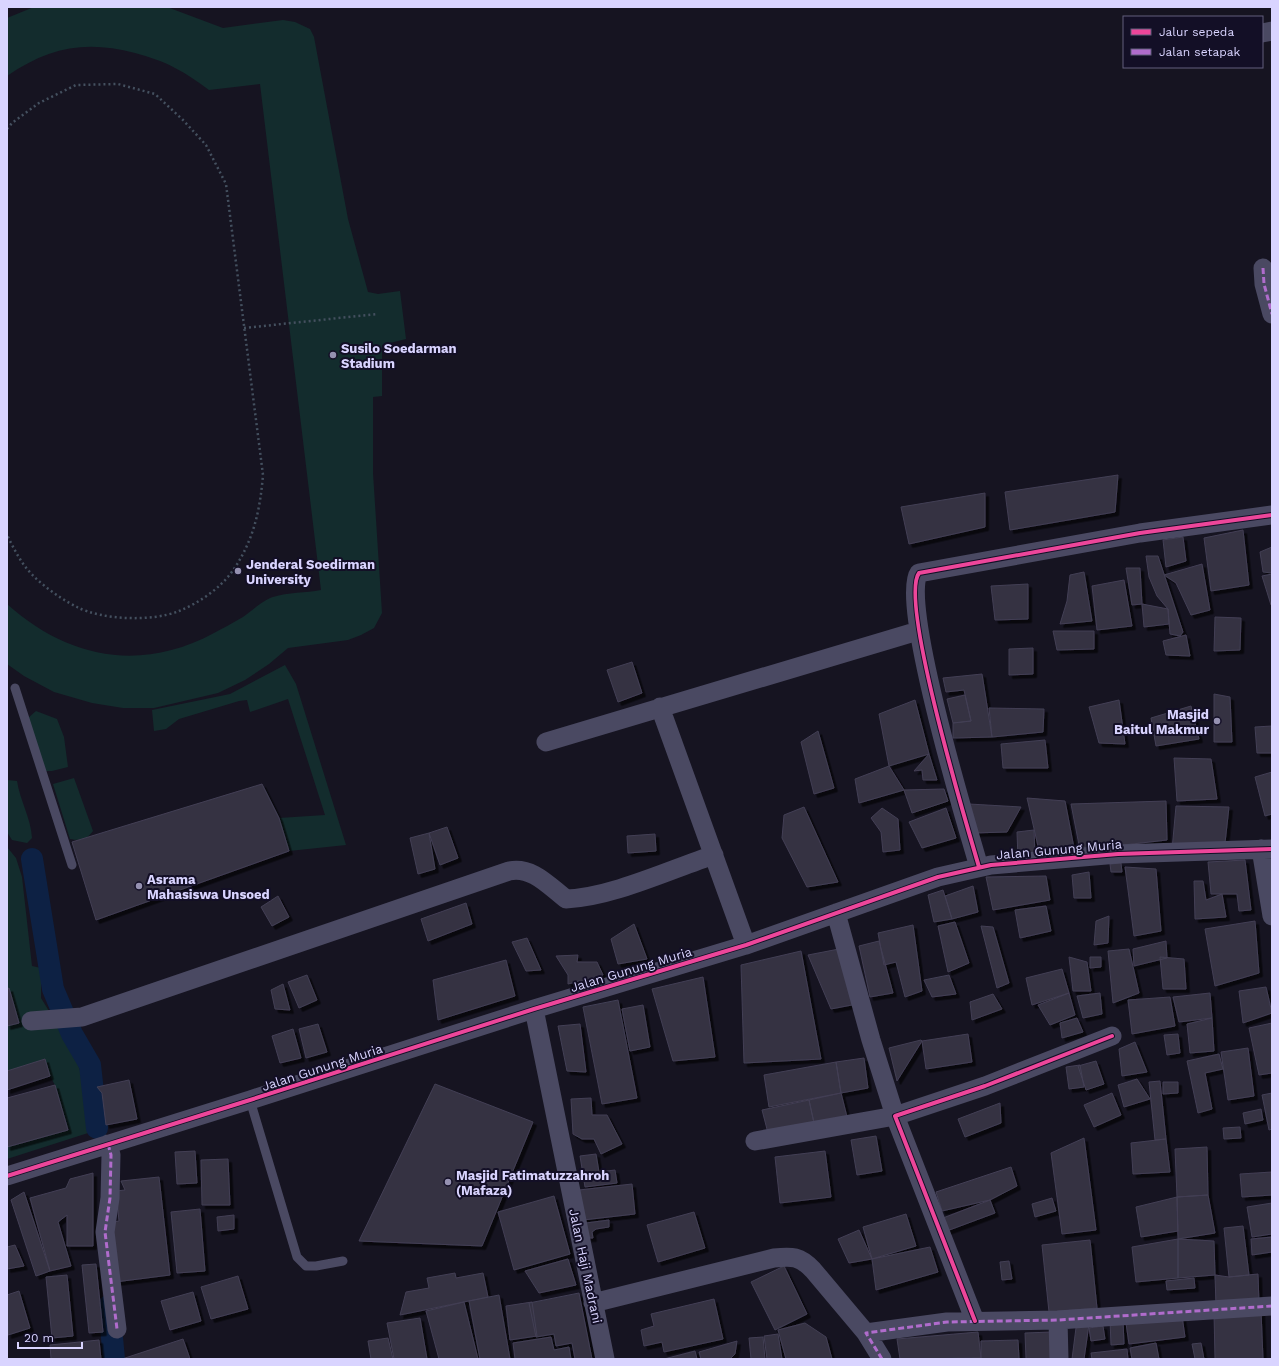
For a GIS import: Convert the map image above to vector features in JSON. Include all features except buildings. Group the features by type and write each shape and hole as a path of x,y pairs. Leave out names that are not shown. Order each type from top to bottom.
{"street":[{"path":"1263,268 1264,284 1272,314"},
{"path":"979,867 952,778 918,631 914,592 917,576 921,572 1171,528 1272,515"},
{"path":"546,742 918,631"},
{"path":"660,707 746,945"},
{"path":"1266,849 1272,916"},
{"name":"Jalan Gunung Muria","path":"7,1176 534,1009 746,945 938,877 979,867 1118,854 1266,849"},
{"path":"31,1021 82,1017 509,871 520,869 534,874 566,899 583,898 612,891 714,855"},
{"path":"836,913 871,1040 895,1116 974,1321"},
{"name":"Jalan Haji Madrani","path":"534,1009 605,1359"},
{"path":"755,1141 895,1116 985,1086 1112,1036"},
{"path":"108,1144 111,1155 110,1198 105,1232 117,1329"},
{"path":"593,1303 774,1258 790,1256 805,1262 866,1333 876,1358"},
{"path":"866,1333 947,1322 1058,1320 1272,1306"},
{"path":"1058,1320 1060,1359"}],"lane":[{"path":"15,688 72,865"},
{"path":"250,1100 297,1257 306,1266 316,1266 343,1261"}],"path":[{"path":"7,129 12,123 39,103 76,85 118,84 155,94 183,120 206,145 226,184 264,475 260,508 250,541 233,571 206,597 177,612 149,617 109,617 78,608 46,587 20,560 7,534"},
{"path":"244,328 377,314"}],"green space":[{"path":"34,7 167,7 223,28 283,20 295,22 310,29 314,37 348,219 368,292 378,294 400,291 406,339 382,345 382,396 373,397 373,473 382,613 374,628 348,640 288,648 269,664 245,680 218,693 154,708 123,708 92,703 54,692 24,676 7,664 7,604 30,622 54,637 79,647 105,654 132,656 159,653 186,645 214,633 236,621 273,597 285,594 321,590 260,84 209,90 184,73 161,61 135,53 100,47 68,49 53,53 38,58 7,76 7,18"},
{"path":"285,665 296,684 346,845 289,851 279,818 325,815 288,699 250,712 247,700 239,701 179,719 166,729 154,731 152,710 230,694"},
{"path":"36,711 57,719 64,737 68,767 52,771 44,771 28,718"},
{"path":"74,778 93,831 86,838 80,840 70,839 53,784"},
{"path":"7,780 17,781 31,831 32,838 27,843 12,840 7,832"},
{"path":"7,847 16,858 22,877 32,966 41,968 41,998 74,1052 83,1080 88,1133 7,1159 7,1147 68,1130 55,1085 50,1076 45,1059 7,1071 7,1026 19,1023 9,988 7,989"}],"waterway":[{"path":"32,859 53,989 72,1034 90,1065 97,1128"},
{"path":"109,1306 114,1359"}],"marked path":[{"path":"1263,268 1264,284 1272,314"},
{"path":"108,1144 111,1155 110,1198 105,1232 117,1329"},
{"path":"882,1359 866,1333 947,1322 1058,1320 1272,1306"}],"cycle path":[{"path":"979,867 949,763 926,667 918,625 915,592 919,573 1140,533 1272,515"},
{"path":"7,1176 534,1009 746,945 938,877 991,865 1118,854 1272,849"},
{"path":"975,1321 895,1116 985,1086 1112,1036"}],"place":[{"name":"Susilo Soedarman Stadium","path":"333,355"},
{"name":"Jenderal Soedirman University","path":"238,571"},
{"name":"Masjid Baitul Makmur","path":"1217,721"},
{"name":"Asrama Mahasiswa Unsoed","path":"139,886"},
{"name":"Masjid Fatimatuzzahroh (Mafaza)","path":"448,1182"}]}
